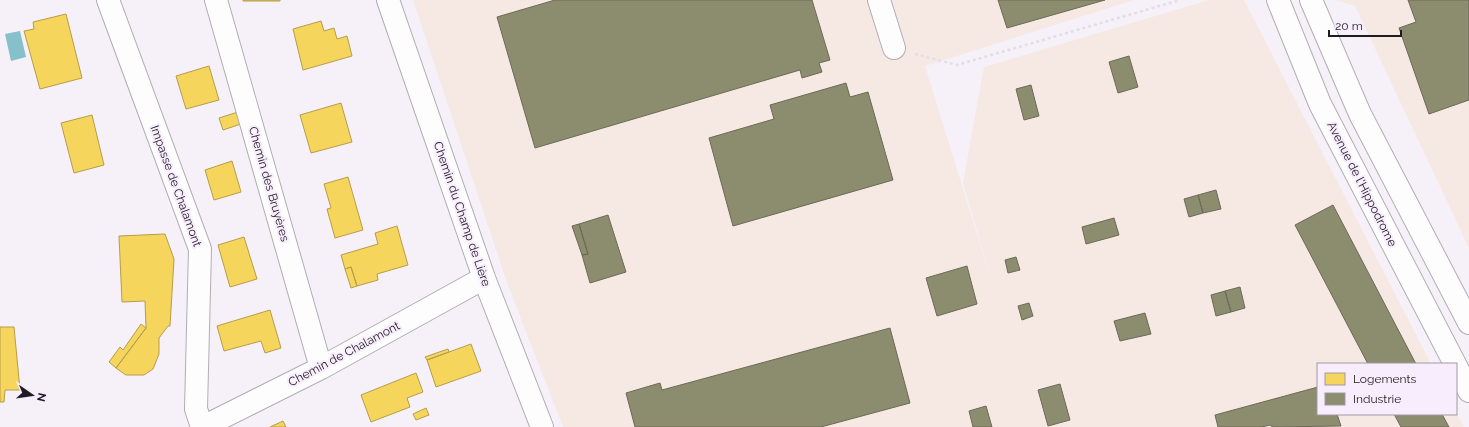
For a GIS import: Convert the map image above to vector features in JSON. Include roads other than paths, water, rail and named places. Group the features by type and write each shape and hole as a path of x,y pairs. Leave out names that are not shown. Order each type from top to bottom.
{"street":[{"name":"Impasse de Chalamont","path":"108,0 200,249 196,409 203,427"},
{"name":"Chemin des Bruyères","path":"216,0 321,368"},
{"name":"Chemin du Champ de Lière","path":"388,0 484,278 542,427"},
{"path":"879,0 894,48"},
{"name":"Avenue de l'Hippodrome","path":"1278,0 1320,104 1455,363"},
{"path":"1311,0 1360,114 1469,323"},
{"name":"Chemin de Chalamont","path":"203,427 321,368 484,278"},
{"name":"Avenue de l'Hippodrome","path":"1457,367 1469,390"}],"water":[{"path":"20,31 26,57 11,61 5,34"}]}
